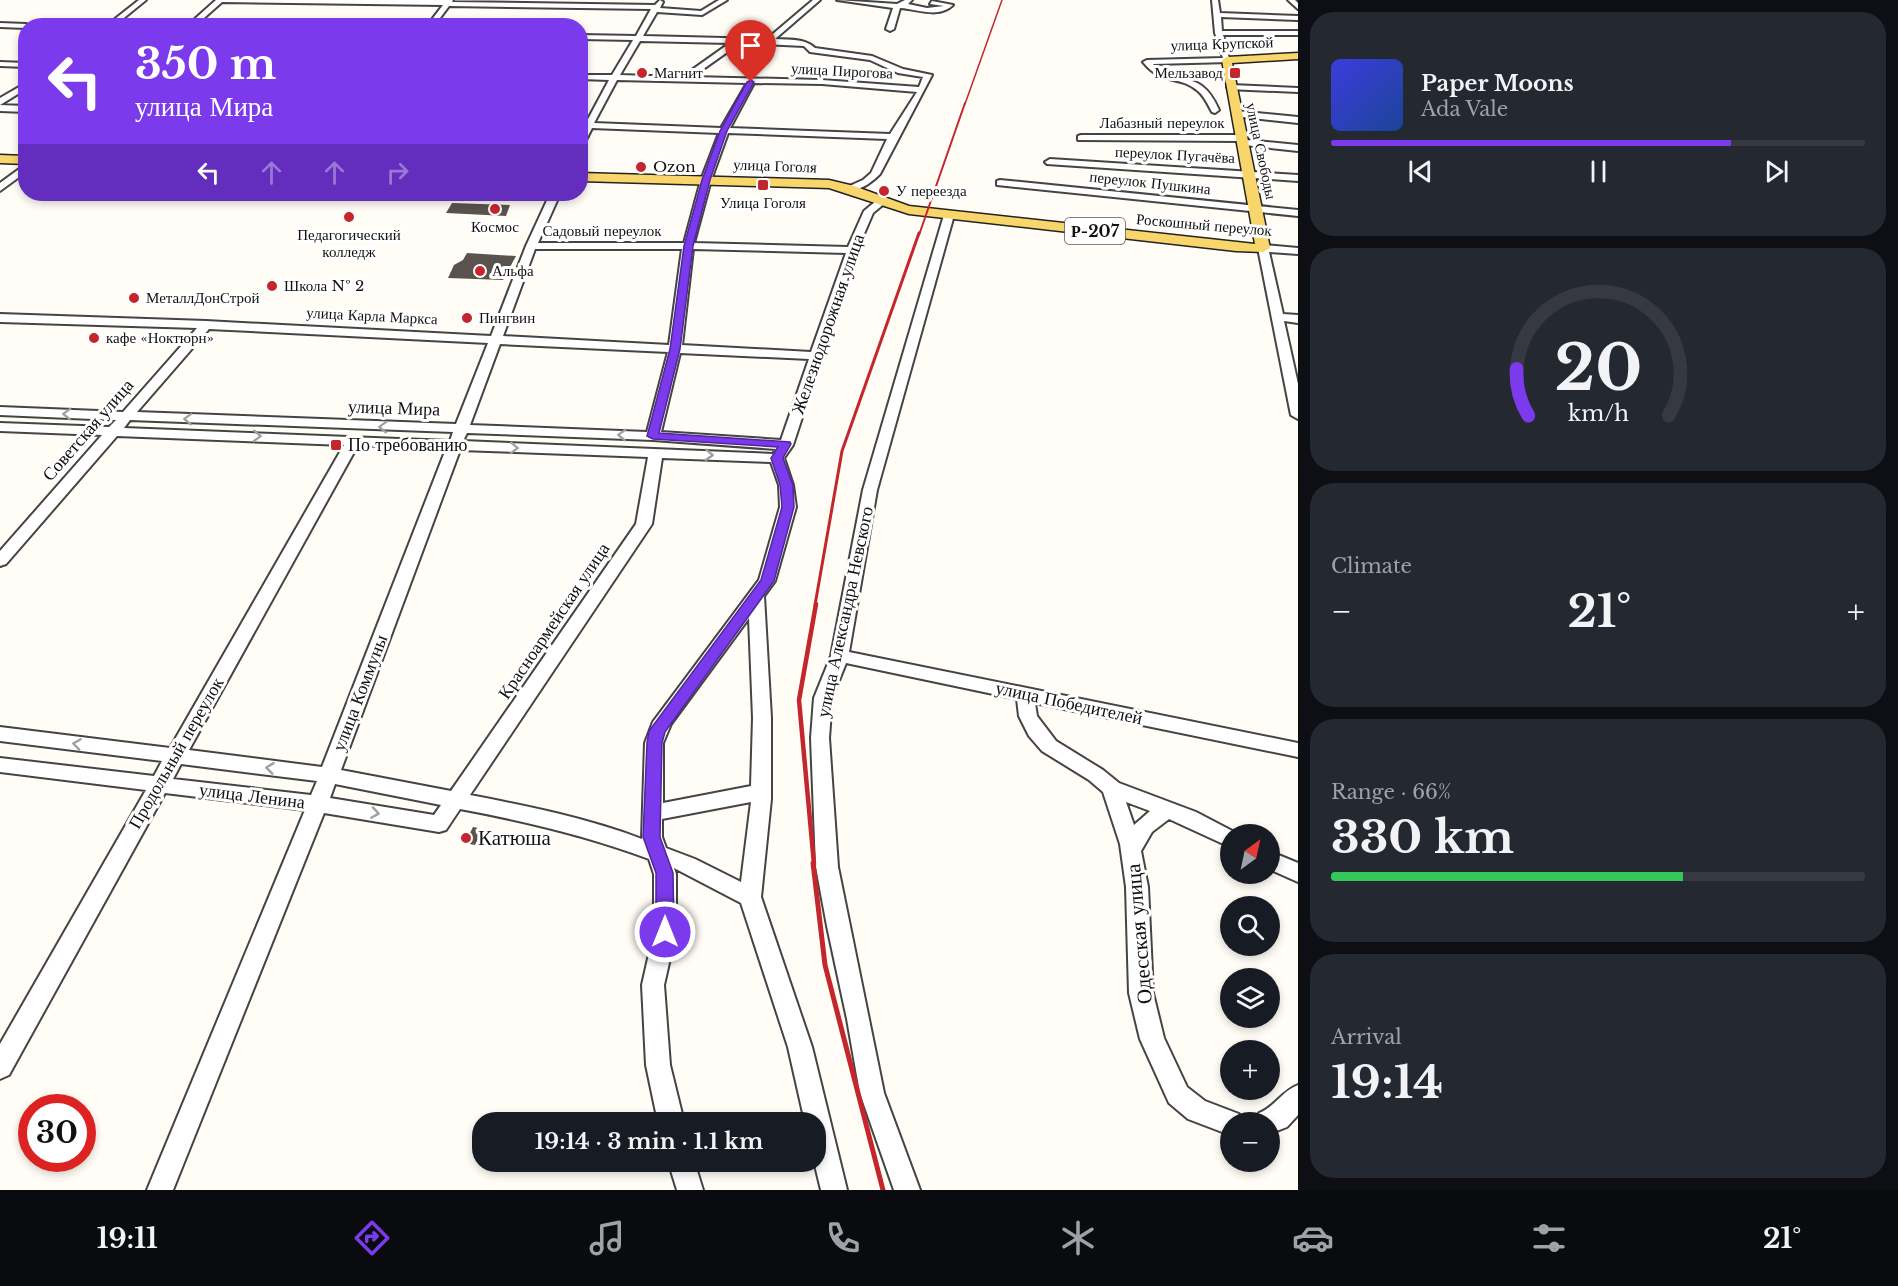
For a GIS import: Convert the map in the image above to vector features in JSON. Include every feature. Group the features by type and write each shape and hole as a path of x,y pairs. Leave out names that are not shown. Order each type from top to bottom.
{"main road":[{"name":"улица Крупской","path":"1227,60 1298,56"},
{"name":"улица Свободы","path":"1227,60 1263,248"},
{"path":"0,159 18,160"},
{"name":"улица Гоголя","path":"588,177 829,184 850,188 880,202 927,212"},
{"name":"Роскошный переулок","path":"927,212 1236,247 1263,248"}],"street":[{"path":"119,18 143,0"},
{"path":"199,18 220,0 448,2 655,8 702,13 724,0"},
{"path":"588,120 661,0"},
{"path":"769,40 817,0"},
{"path":"840,0 903,4 934,10 950,6 932,3"},
{"name":"улица Свободы","path":"1215,0 1219,33 1227,60"},
{"path":"1291,0 1298,8"},
{"path":"436,18 448,2"},
{"path":"890,29 903,4"},
{"path":"1217,15 1298,18"},
{"path":"0,25 18,26"},
{"path":"1219,33 1298,33"},
{"path":"588,37 769,40 800,43 819,51 872,58 901,71 928,75 922,90 871,179 850,188"},
{"path":"682,80 739,40"},
{"name":"улица Крупской","path":"1215,110 1212,102 1199,87 1186,81 1160,76 1147,62 1227,60"},
{"path":"0,64 18,65"},
{"name":"улица Пирогова","path":"588,77 822,82 922,90"},
{"name":"Красноармейская улица","path":"456,800 644,524 654,444 675,349 688,246 706,180 724,131 751,82"},
{"path":"1231,87 1298,90"},
{"path":"0,102 18,90"},
{"path":"0,108 18,109"},
{"path":"1237,114 1298,120"},
{"path":"588,125 893,137"},
{"name":"Лабазный переулок","path":"1081,138 1243,140 1298,148"},
{"name":"переулок Пугачёва","path":"1050,162 1298,178"},
{"path":"0,188 18,173"},
{"name":"переулок Пушкина","path":"1000,183 1298,213"},
{"name":"улица Коммуны","path":"160,1190 318,804 531,246 552,201"},
{"name":"Железнодорожная улица","path":"781,451 852,250 869,211 880,202"},
{"name":"улица Александра Невского","path":"907,1190 872,1093 827,867 820,738 823,698 840,656 870,490 949,215"},
{"name":"Садовый переулок","path":"531,246 688,246 852,250"},
{"name":"улица Свободы","path":"1263,248 1296,390 1298,415"},
{"name":"Роскошный переулок","path":"1263,248 1298,250"},
{"path":"1279,317 1298,319"},
{"name":"улица Карла Маркса","path":"0,318 206,325 815,356"},
{"name":"Советская улица","path":"0,561 206,325"},
{"name":"улица Мира","path":"0,411 462,430 781,451"},
{"name":"улица Мира","path":"0,427 456,446 654,444"},
{"name":"Продольный переулок","path":"0,1067 354,440"},
{"path":"669,1112 658,1065 653,985 665,932 665,873 652,837 654,743 657,731 767,581 788,507 781,451"},
{"path":"756,596 762,718 761,792 750,897 800,1047 834,1190"},
{"name":"улица Победителей","path":"840,656 1298,750"},
{"path":"1025,694 1028,716 1036,731 1049,746 1096,775 1112,788 1169,810 1220,834"},
{"name":"улица Ленина","path":"0,734 328,775 517,812 617,838 725,882 750,897"},
{"name":"улица Ленина","path":"0,765 318,804 439,824 456,800"},
{"name":"Одесская улица","path":"1112,788 1131,851 1137,887 1141,993 1152,1039 1178,1095 1197,1110 1220,1119"},
{"path":"653,813 761,792"},
{"name":"Одесская улица","path":"1131,851 1139,831 1147,823 1169,810"},
{"path":"1280,864 1298,873"},
{"path":"1280,1116 1298,1097"},
{"path":"684,1172 690,1190"}],"building":[{"path":"452,203 510,205 506,216 446,213"},
{"name":"Альфа","path":"467,253 516,256 503,280 448,278 454,265 463,260"},
{"name":"Катюша","path":"473,827 483,829 475,845 465,843"}],"railway":[{"path":"965,104 1002,0"},
{"path":"919,235 965,103"},
{"path":"815,605 842,451 919,233"},
{"path":"814,864 799,700 816,604"},
{"path":"813,863 825,965 883,1190"}],"place":[{"name":"Магнит","path":"642,73"},
{"name":"Мельзавод","path":"1235,73"},
{"name":"Ozon","path":"641,167"},
{"name":"Улица Гоголя","path":"763,185"},
{"name":"У переезда","path":"884,191"},
{"name":"Космос","path":"495,209"},
{"name":"Педагогический колледж","path":"349,217"},
{"name":"Альфа","path":"480,271"},
{"name":"Школа № 2","path":"272,286"},
{"name":"МеталлДонСтрой","path":"134,298"},
{"name":"Пингвин","path":"467,318"},
{"name":"кафе «Ноктюрн»","path":"94,338"},
{"name":"По требованию","path":"336,445"},
{"name":"Катюша","path":"466,838"}],"route":[{"path":"665,932 665,873 652,837 654,743 657,731 767,581 788,507 786,485 777,458 786,444 653,436 675,349 688,246 706,180 724,131 751,82"}]}
